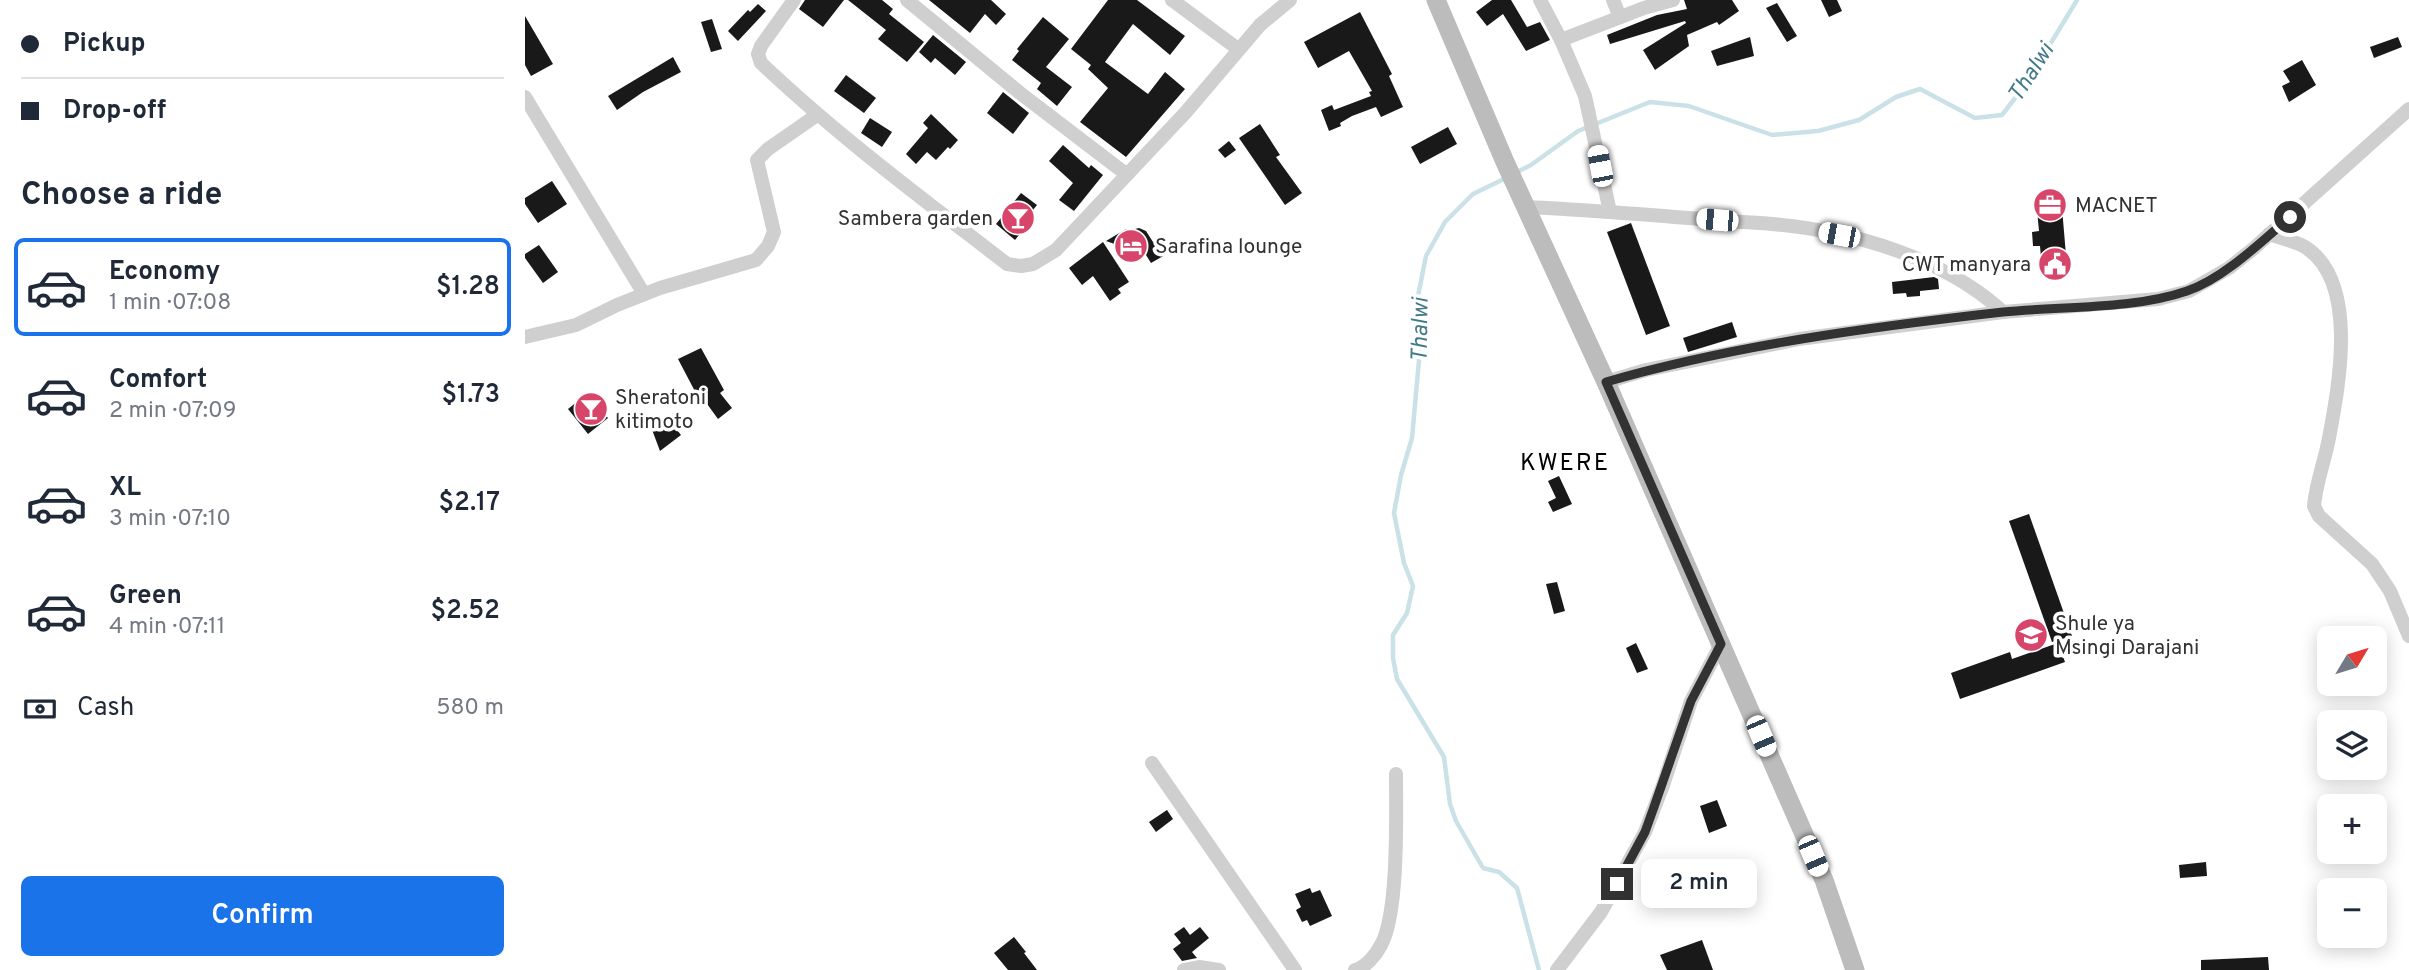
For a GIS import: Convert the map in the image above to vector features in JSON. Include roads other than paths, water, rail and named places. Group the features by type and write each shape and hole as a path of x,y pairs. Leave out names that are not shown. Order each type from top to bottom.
{"street":[{"path":"794,0 761,46 758,59 817,115 996,255 1014,266 1033,264 1056,250 1186,112 1238,49 1268,17 1290,0"},
{"path":"907,0 1020,93 1126,174"},
{"path":"1172,0 1238,49"},
{"path":"1436,0 1505,162 1606,382 1824,880 1855,970"},
{"path":"1540,0 1562,40 1585,96 1610,212"},
{"path":"1613,0 1620,17"},
{"path":"1562,40 1673,0"},
{"path":"525,97 644,294"},
{"path":"1606,382 1646,370 1799,339 2003,312 2133,303 2189,291 2229,268 2409,108"},
{"path":"525,337 576,326 644,294 756,261 768,246 773,232 757,160 768,149 817,115"},
{"path":"1527,207 1774,224 1859,240 1919,260 1953,276 2003,312"},
{"path":"2269,234 2304,246 2323,263 2340,310 2341,336 2337,380 2329,437 2314,506 2319,516 2372,564 2390,591 2409,636"},
{"path":"1557,970 1601,912 1645,832 1691,701 1721,644"},
{"path":"1152,763 1295,970"},
{"path":"1355,970 1361,968 1382,944 1390,916 1397,774"},
{"path":"1184,970 1199,967 1219,970"}],"waterway":[{"name":"Thalwi","path":"1515,173 1531,165 1578,131 1650,102 1689,106 1772,135 1818,131 1859,120 1896,97 1920,89 1975,118 2002,115 2026,84 2077,0"},
{"name":"Thalwi","path":"1508,177 1473,194 1445,222 1426,256 1417,301 1420,349 1412,438 1394,513 1404,563 1413,586 1407,613 1393,635 1393,658 1397,679 1444,757 1450,804 1456,821 1483,868 1499,872 1517,888 1539,970"}],"place":[{"name":"MACNET","path":"2050,205"},
{"name":"Sambera garden","path":"1018,218"},
{"name":"Sarafina lounge","path":"1131,246"},
{"name":"CWT manyara","path":"2055,264"},
{"name":"Sheratoni kitimoto","path":"591,409"},
{"name":"Shule ya Msingi Darajani","path":"2031,635"}],"district":[{"name":"KWERE","path":"1565,462"}]}
